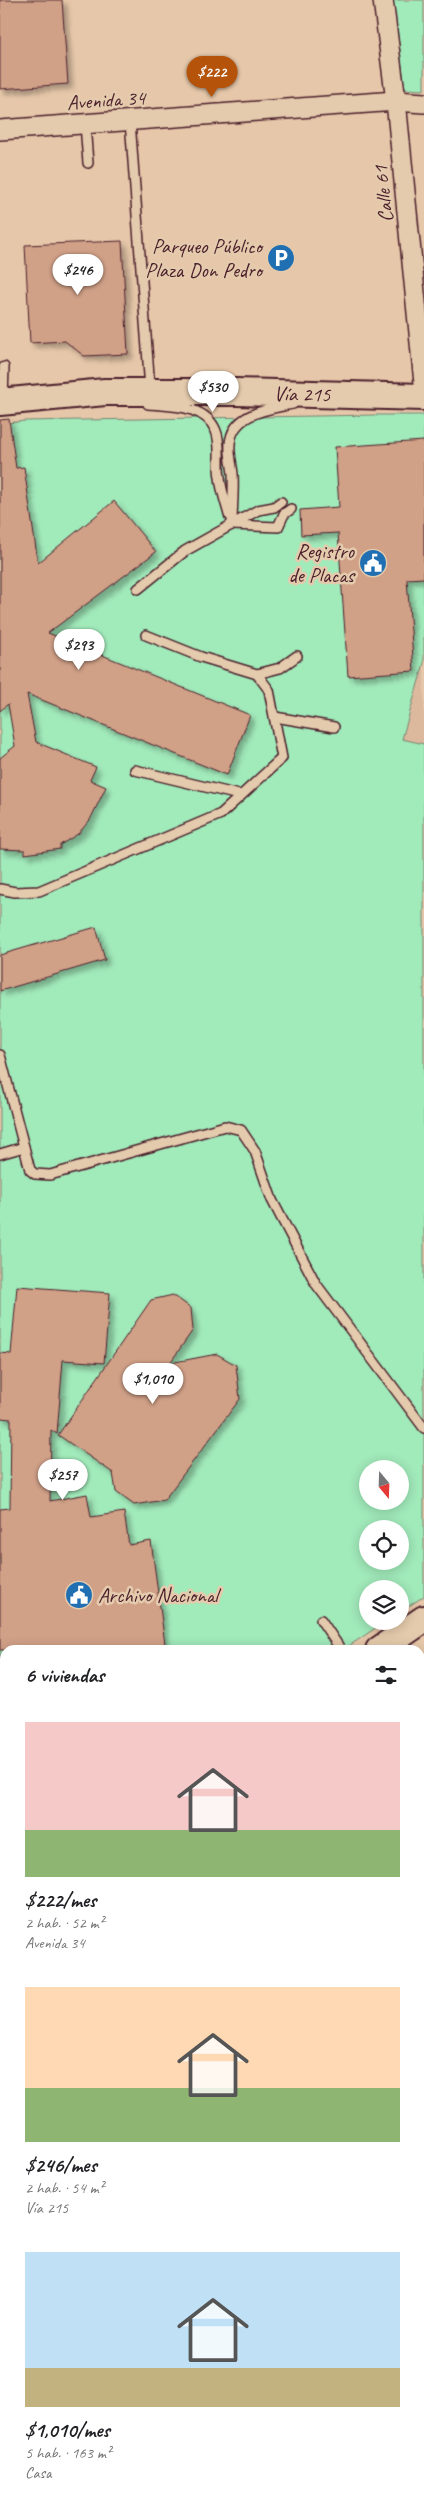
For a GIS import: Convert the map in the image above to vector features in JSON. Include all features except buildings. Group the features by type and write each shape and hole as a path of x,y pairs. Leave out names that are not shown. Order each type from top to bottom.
{"main road":[{"name":"Vía 215","path":"2,402 105,392 139,399 356,395 424,397"},
{"path":"386,1645 424,1620"}],"street":[{"name":"Calle 61","path":"383,0 396,101 424,383"},
{"name":"Avenida 34","path":"0,130 396,101 424,103"}],"lane":[{"path":"130,121 139,399 196,411 210,422 216,431 220,477 232,525"},
{"path":"85,124 88,163"},
{"path":"2,402 4,367"},
{"path":"232,525 233,476 230,445 232,431 240,422 257,412 356,395"},
{"path":"138,589 185,551 258,510 274,507 281,502"},
{"path":"232,525 278,527 284,514 291,509"},
{"path":"146,635 202,657 258,674 280,668 296,656"},
{"path":"0,889 15,892 39,891 221,814 239,795 282,758 269,690 258,674"},
{"path":"275,717 334,727"},
{"path":"135,770 239,795"},
{"path":"0,1055 30,1170 36,1174 50,1175 225,1126 241,1130 255,1151 272,1200 316,1284 424,1428"},
{"path":"0,1154 24,1148"},
{"path":"321,1620 338,1645"}],"shaded area":[{"path":"424,663 424,744 402,739"}],"green space":[{"path":"393,0 424,0 424,90 405,89"},
{"path":"424,415 424,663 402,739 424,744 424,1596 409,1606 409,1580 359,1580 359,1630 373,1630 350,1645 0,1645 0,424 25,421"}],"place":[{"name":"Parqueo Público Plaza Don Pedro","path":"281,258"},
{"name":"Registro de Placas","path":"373,563"},
{"name":"Archivo Nacional","path":"79,1595"}]}
